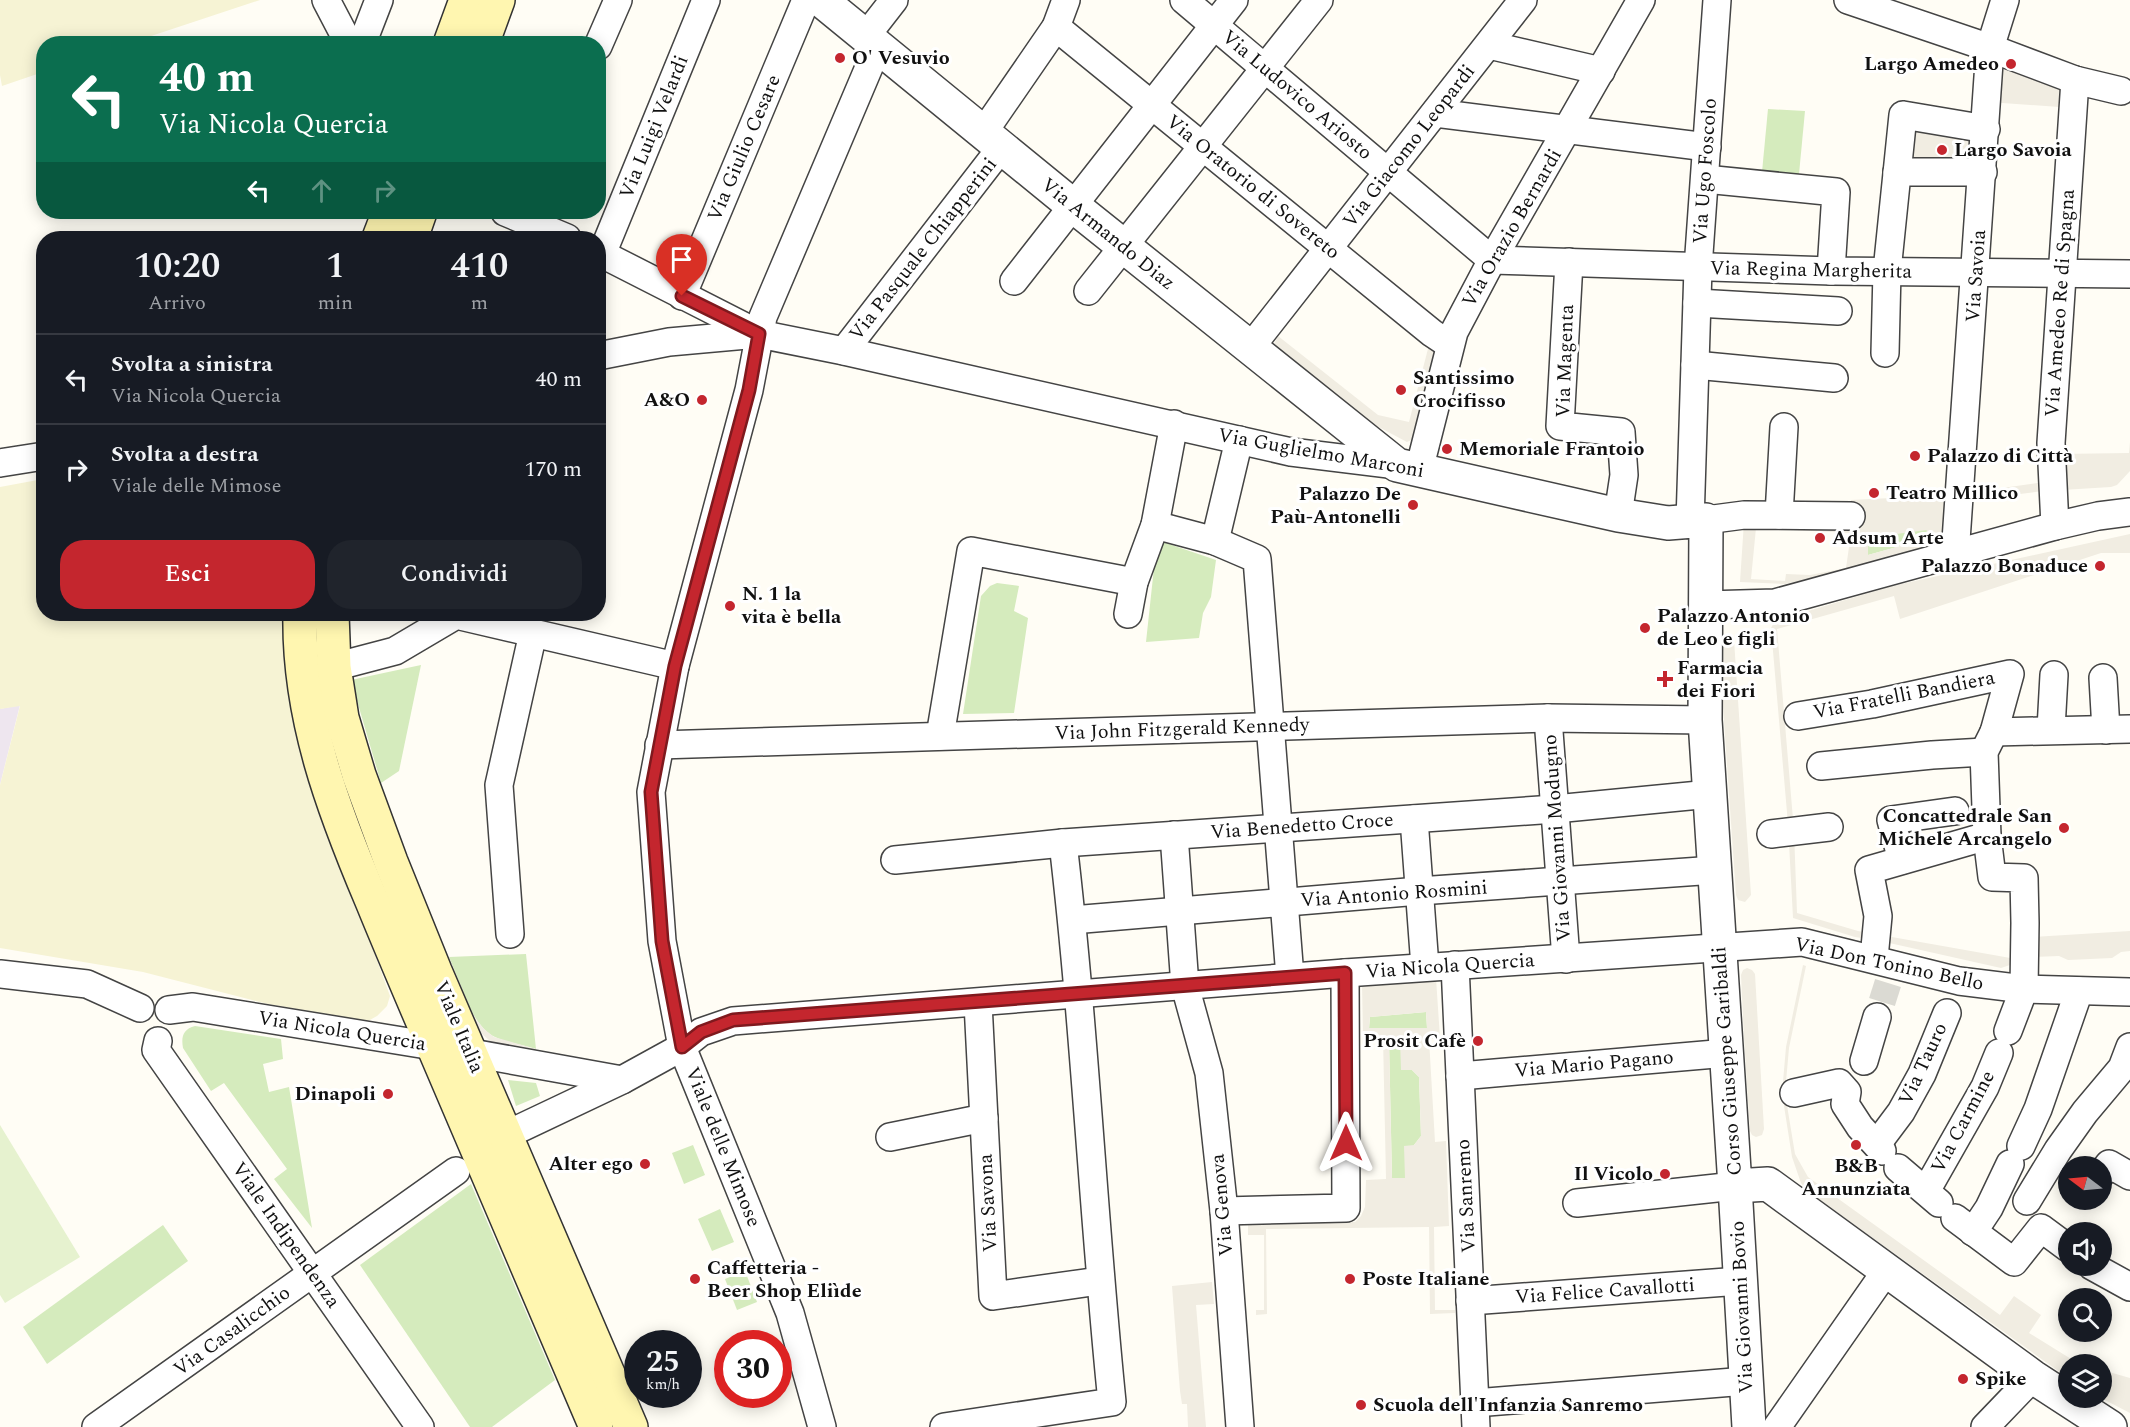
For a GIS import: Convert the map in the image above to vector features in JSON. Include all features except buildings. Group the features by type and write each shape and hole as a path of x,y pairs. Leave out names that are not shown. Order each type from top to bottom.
{"main road":[{"path":"453,36 466,0"},
{"path":"485,36 498,0"},
{"name":"Viale Italia","path":"300,621 302,674 319,760 361,874 433,1046 466,1160 596,1427"},
{"name":"Viale Italia","path":"332,621 334,667 342,718 391,862 470,1053 631,1427"}],"street":[{"path":"326,0 345,36"},
{"path":"365,36 379,0"},
{"path":"602,36 618,0"},
{"name":"Via Luigi Velardi","path":"606,239 706,0"},
{"name":"Via Giulio Cesare","path":"682,296 806,0"},
{"name":"Via Armando Diaz","path":"821,0 1250,348 1408,468"},
{"name":"Viale delle Mimose","path":"822,1427 790,1312 682,1047 662,941 651,792 675,666 749,390 763,317 872,41 894,0"},
{"name":"Via Pasquale Chiapperini","path":"844,351 992,140 1056,27 1066,0"},
{"name":"Via Ludovico Ariosto","path":"1184,0 1492,260"},
{"path":"1014,281 1234,0"},
{"path":"1088,291 1319,0"},
{"name":"Via Giacomo Leopardi","path":"1250,348 1523,0"},
{"name":"Via Orazio Bernardi","path":"1408,468 1454,332 1492,260 1641,0"},
{"name":"Via Ugo Foscolo","path":"1698,521 1695,365 1698,268 1717,0"},
{"path":"1848,0 1990,48 2075,80 2121,91"},
{"name":"Via Savoia","path":"1955,555 1990,48 2005,0"},
{"name":"Via Oratorio di Sovereto","path":"1056,27 1432,333 1450,345"},
{"path":"1489,45 1601,71"},
{"name":"Via Amedeo Re di Spagna","path":"2055,526 2050,443 2075,80"},
{"path":"1436,112 1707,147"},
{"path":"1885,353 1887,271 1903,115 1986,129"},
{"path":"1897,172 1983,172"},
{"path":"1705,179 1836,192 1831,271"},
{"path":"530,219 553,231"},
{"path":"606,256 759,334"},
{"name":"Via Regina Margherita","path":"1492,260 1831,271 2130,274"},
{"name":"Via Magenta","path":"1569,262 1560,426 1621,432 1624,475 1617,515"},
{"path":"1697,303 1838,311"},
{"path":"606,355 669,342 759,334"},
{"name":"Via Guglielmo Marconi","path":"759,334 1174,424 1291,452 1408,468 1617,515 1668,524 1744,514 1851,516"},
{"path":"1695,365 1834,378"},
{"path":"1128,614 1134,582 1155,525 1174,424"},
{"path":"1779,515 1785,427"},
{"path":"1215,541 1239,440"},
{"path":"0,463 36,457"},
{"path":"1706,605 1774,603 2055,526 2098,516 2130,512"},
{"name":"Corso Giuseppe Garibaldi","path":"1698,521 1706,605 1705,720 1735,1186 1768,1184 2033,1377 2110,1427"},
{"path":"1155,525 1215,541 1257,559 1272,726 1290,977"},
{"path":"940,736 971,550 1134,582"},
{"path":"334,667 395,651 446,621"},
{"path":"482,621 675,666"},
{"path":"510,934 499,785 533,633"},
{"name":"Via Fratelli Bandiera","path":"1798,716 1872,704 2010,674 1989,742"},
{"path":"2051,729 2054,675"},
{"path":"1821,766 1932,755 2051,729 2118,730 2103,678"},
{"name":"Via John Fitzgerald Kennedy","path":"659,745 1548,718 1705,720"},
{"name":"Via Giovanni Modugno","path":"1548,718 1566,959"},
{"path":"1989,742 1987,836 1992,877 2024,878 2024,989"},
{"name":"Via Benedetto Croce","path":"895,860 1063,843 1556,809 1710,794"},
{"path":"1902,860 1891,820 1955,811"},
{"path":"1414,819 1425,968"},
{"path":"1771,834 1829,827"},
{"name":"Via Genova","path":"1174,835 1185,986 1209,1073 1224,1210 1240,1427"},
{"path":"1794,1093 1843,1087 1863,1064 1882,989 1878,916 1869,870 1987,836"},
{"path":"944,1427 1112,1402 1100,1281 1080,995 1063,843"},
{"name":"Via Antonio Rosmini","path":"1072,920 1419,891 1715,870"},
{"name":"Via Don Tonino Bello","path":"1720,947 1802,942 1882,989 1959,981 2024,989 2130,992"},
{"name":"Via Nicola Quercia","path":"466,1160 506,1135 622,1080 682,1047 701,1032 733,1020 1720,947"},
{"name":"Via Sanremo","path":"1455,965 1476,1415"},
{"path":"1224,1210 1346,1208 1345,973"},
{"path":"0,974 87,984 140,1008"},
{"name":"Via Tauro","path":"1886,1154 1901,1112 1922,1074 1959,981"},
{"name":"Via Carmine","path":"1948,1211 1985,1087 2024,989"},
{"path":"1948,1211 1989,1208 2038,1109 2079,991"},
{"path":"151,1002 158,1003 169,1010 173,1022 171,1029 158,1041 145,1040 136,1031 134,1019 140,1008 151,1002"},
{"name":"Via Savona","path":"978,1003 993,1296 1100,1281"},
{"name":"Via Nicola Quercia","path":"169,1010 193,1007 433,1046 622,1080"},
{"name":"Viale Indipendenza","path":"158,1041 156,1050 420,1427"},
{"path":"2027,1201 2043,1172 2078,1121 2122,1068 2130,1047"},
{"name":"Via Mario Pagano","path":"1460,1076 1727,1053"},
{"path":"1843,1087 1845,1104 1860,1127 1886,1154 1948,1211 2014,1262 2041,1228 2058,1241"},
{"path":"890,1137 984,1118"},
{"name":"Via Casalicchio","path":"96,1427 313,1273 466,1160"},
{"path":"2112,1166 2130,1176"},
{"path":"1578,1203 1735,1186"},
{"name":"Via Giovanni Bovio","path":"1735,1186 1749,1427"},
{"path":"1777,1427 1887,1271"},
{"path":"2110,1276 2129,1287"},
{"name":"Via Felice Cavallotti","path":"1470,1300 1740,1281"},
{"path":"1985,1427 2033,1377"},
{"path":"1476,1415 1746,1382"}],"shaded area":[{"path":"0,0 260,0 151,36 36,36 36,74 2,86"},
{"name":"Largo Amedeo","path":"1990,48 2075,80 2073,108 1988,102"},
{"name":"Largo Savoia","path":"1903,115 1986,129 1983,172 1897,172"},
{"path":"1278,336 1378,415 1409,422 1429,345 1437,349 1414,439 1407,442 1375,425 1274,344"},
{"path":"2130,442 2130,471 2117,485 2062,490 2059,454 2129,453"},
{"path":"36,480 36,621 289,621 330,831 390,996 387,1006 377,1016 368,1021 268,1004 143,972 0,948 0,785 20,706 0,709 0,487"},
{"path":"2045,482 2043,491 1972,500 1967,493"},
{"path":"1951,495 1946,536 1939,543 1929,547 1844,571 1785,584 1740,582 1744,522 1851,516 1851,500","holes":["1756,528 1851,533 1846,568 1810,575 1786,574 1785,581 1751,579","1927,530 1925,539 1868,555 1868,533 1879,532 1880,536"]},
{"path":"2130,534 2130,553 2101,553 1900,619 1894,596 1777,629 1794,831 1797,913 1858,931 2016,959 2013,964 2001,968 1855,937 1793,918 1788,824 1771,628 1775,621 1892,586"},
{"path":"1721,639 1734,640 1751,895 1745,902 1738,900 1736,895 1720,663"},
{"path":"20,705 0,785 0,709"},
{"path":"2130,931 2130,951 2121,952 2112,958 2068,960 2059,956 2033,957 2033,937"},
{"path":"449,957 474,1017 484,1029 494,1037 536,1049 536,1052 490,1041 482,1034 471,1020 444,958"},
{"path":"1803,965 1806,966 1789,1048 1785,1093 1795,1154 1808,1177 2000,1315 2014,1296 2041,1315 2029,1333 2063,1354 2058,1354 2058,1371 1806,1190 1801,1183 1792,1157 1782,1093 1786,1047"},
{"path":"1747,968 1755,974 1764,1129 1762,1135 1756,1137 1750,1131 1744,1038 1741,975"},
{"path":"1436,978 1440,1038 1429,1039 1435,1142 1446,1141 1449,1226 1434,1227 1435,1310 1455,1310 1455,1313 1430,1314 1429,1227 1266,1229 1267,1314 1256,1315 1256,1310 1264,1310 1264,1235 1248,1235 1248,1224 1355,1222 1365,1207 1366,1180 1386,1179 1383,1037 1363,1037 1362,984","holes":["1426,1012 1427,1028 1369,1028 1370,1017","1389,1040 1400,1040 1401,1070 1412,1070 1419,1077 1421,1136 1414,1145 1404,1146 1405,1178 1392,1178"]},
{"path":"1212,1282 1214,1304 1196,1305 1206,1427 1188,1427 1187,1404 1182,1404 1180,1391 1172,1286"},
{"path":"2112,1373 2130,1378 2130,1413 2112,1404"}],"green space":[{"path":"1768,109 1805,111 1799,174 1762,172"},
{"path":"1927,529 1926,539 1868,555 1868,533 1879,532 1880,536"},
{"path":"1157,540 1216,560 1211,597 1203,613 1199,638 1146,642"},
{"path":"997,583 1019,586 1014,611 1028,618 1014,713 963,714 981,596 990,586"},
{"path":"421,665 399,771 381,783 351,680"},
{"path":"526,954 536,1049 495,1037 479,1023 467,1002 449,957"},
{"path":"1426,1012 1427,1028 1369,1029 1370,1017"},
{"path":"195,1026 281,1039 283,1059 263,1064 269,1092 289,1087 312,1228 274,1179 287,1169 224,1083 211,1091 183,1048 184,1034"},
{"path":"1389,1040 1400,1040 1412,1070 1419,1077 1421,1136 1414,1145 1405,1178 1392,1178"},
{"path":"508,1080 536,1083 540,1096 516,1106"},
{"path":"0,1125 80,1257 5,1303 0,1295"},
{"path":"693,1145 705,1175 684,1184 672,1153"},
{"path":"471,1184 555,1380 492,1427 470,1427 360,1265"},
{"path":"720,1209 734,1242 712,1251 698,1219"},
{"path":"163,1225 188,1261 47,1364 23,1327"},
{"path":"745,1271 757,1302 737,1310 725,1279"}],"tunnel":[{"path":"1882,1002 1888,983"}],"place":[{"name":"O' Vesuvio","path":"840,58"},
{"name":"Largo Amedeo","path":"2011,64"},
{"name":"Largo Savoia","path":"1942,150"},
{"name":"Santissimo Crocifisso","path":"1401,390"},
{"name":"A&O","path":"702,400"},
{"name":"Memoriale Frantoio","path":"1447,449"},
{"name":"Palazzo di Città","path":"1915,456"},
{"name":"Teatro Millico","path":"1874,493"},
{"name":"Palazzo De Paù-Antonelli","path":"1413,505"},
{"name":"Adsum Arte","path":"1820,538"},
{"name":"Palazzo Bonaduce","path":"2100,566"},
{"name":"N. 1 la vita è bella","path":"730,606"},
{"name":"Palazzo Antonio de Leo e figli","path":"1645,628"},
{"name":"Farmacia dei Fiori","path":"1665,679"},
{"name":"Concattedrale San Michele Arcangelo","path":"2064,828"},
{"name":"Prosit Cafè","path":"1478,1041"},
{"name":"Dinapoli","path":"388,1094"},
{"name":"B&B Annunziata","path":"1856,1145"},
{"name":"Alter ego","path":"645,1164"},
{"name":"Il Vicolo","path":"1665,1174"},
{"name":"Caffetteria - Beer Shop Eliìde","path":"695,1279"},
{"name":"Poste Italiane","path":"1350,1279"},
{"name":"Spike","path":"1963,1379"},
{"name":"Scuola dell'Infanzia Sanremo","path":"1361,1405"}],"route":[{"path":"682,296 759,334 749,390 675,666 651,792 662,941 682,1047 701,1032 733,1020 1345,973 1346,1143"}]}
